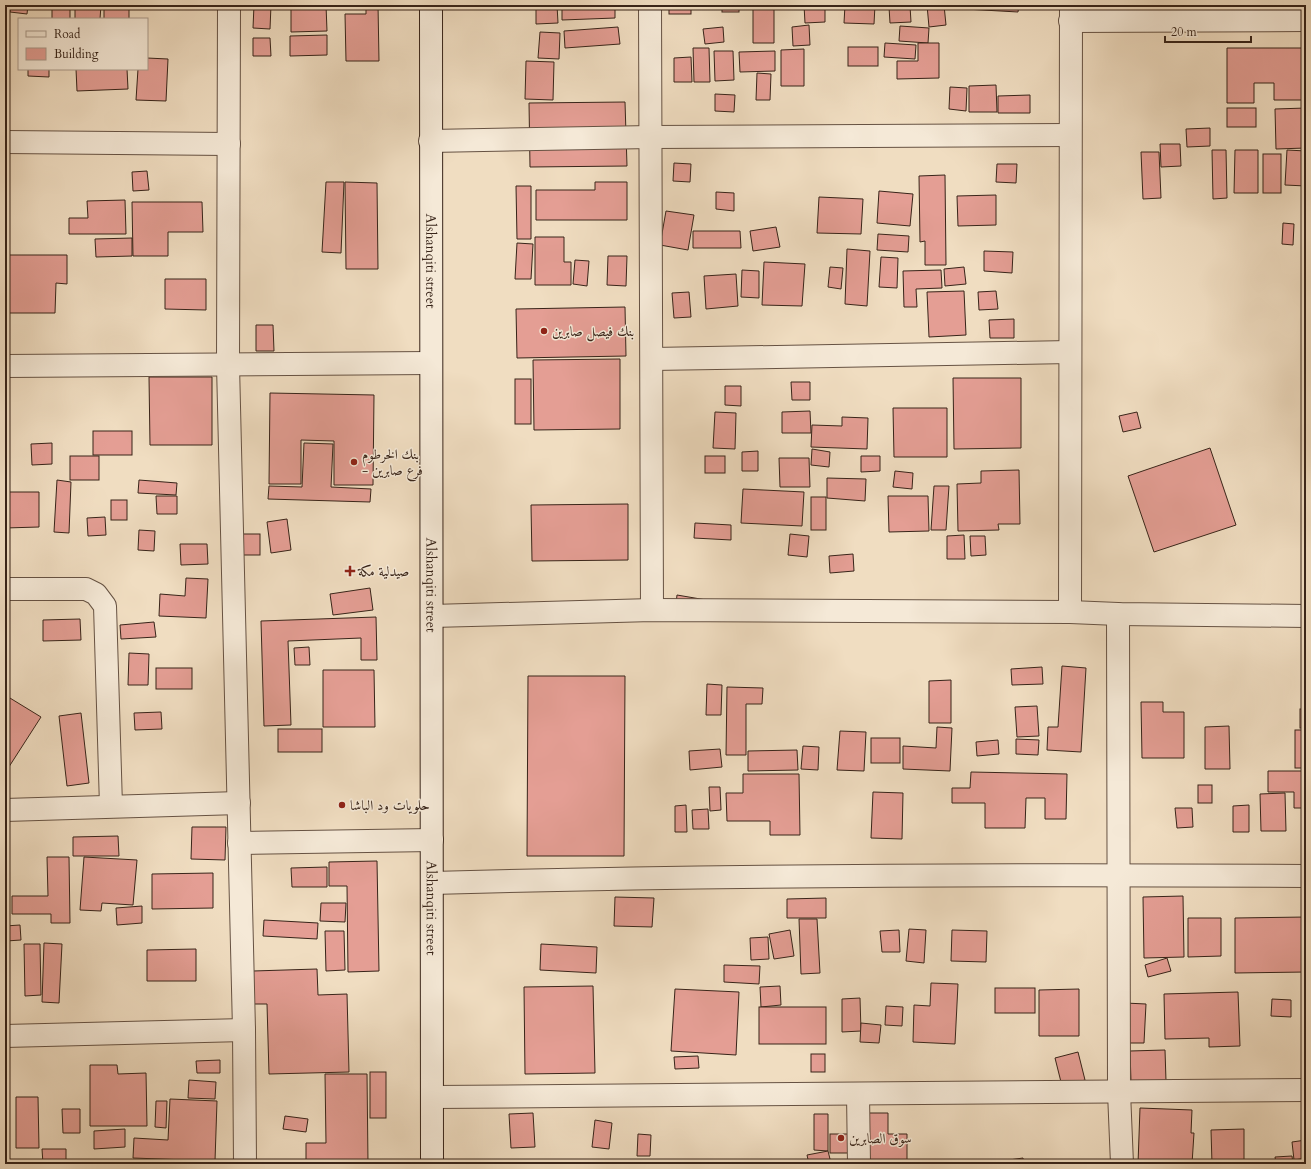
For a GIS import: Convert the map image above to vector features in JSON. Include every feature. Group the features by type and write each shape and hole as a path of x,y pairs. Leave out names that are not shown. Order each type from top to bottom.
{"street":[{"path":"229,5 228,364 244,1030 245,1164"},
{"name":"Alshanqiti street","path":"431,5 432,1164"},
{"path":"650,5 652,610"},
{"path":"1070,612 1070,13 1306,20"},
{"path":"430,141 651,137 1070,135"},
{"path":"5,142 229,144"},
{"path":"652,359 1070,352"},
{"path":"5,366 431,363"},
{"path":"5,589 86,589 96,594 105,606 111,806"},
{"path":"432,616 652,610 1070,612 1306,616"},
{"path":"1118,614 1119,1092 1122,1164"},
{"path":"5,810 239,803"},
{"path":"239,843 432,840"},
{"path":"432,883 592,879 1118,875 1306,876"},
{"path":"5,1036 244,1030"},
{"path":"433,1097 1306,1090"},
{"path":"858,1094 859,1164"}],"building":[{"path":"11,5 28,5 27,14 10,12"},
{"path":"52,5 70,5 70,18 52,18"},
{"path":"75,5 101,5 100,18 75,18"},
{"path":"104,5 129,5 129,18 104,18"},
{"path":"254,5 271,5 270,29 253,28"},
{"path":"291,5 326,5 327,31 291,32"},
{"path":"366,5 378,5 379,61 346,61 345,14 366,14"},
{"path":"536,5 557,5 558,23 536,24"},
{"path":"562,5 615,5 615,18 562,20"},
{"path":"669,5 691,5 691,14 669,14"},
{"path":"722,5 739,5 739,12 722,12"},
{"path":"747,5 786,5 786,6 747,7"},
{"path":"804,5 825,5 825,22 805,23"},
{"path":"845,5 875,5 874,24 844,23"},
{"path":"927,5 944,5 946,25 929,27"},
{"path":"965,5 1019,5 1018,12 965,9"},
{"path":"910,6 911,22 890,23 889,7"},
{"path":"753,8 774,9 774,43 753,43"},
{"path":"809,25 810,45 793,46 792,27"},
{"path":"900,26 929,28 928,43 899,41"},
{"path":"618,27 620,44 565,48 564,31"},
{"path":"723,27 724,42 705,44 703,29"},
{"path":"540,32 560,33 559,59 538,58"},
{"path":"327,35 327,55 290,56 290,36"},
{"path":"253,38 270,38 271,56 253,56"},
{"path":"885,43 916,45 915,59 884,57"},
{"path":"918,43 939,43 939,78 897,79 897,61 918,61"},
{"path":"848,47 878,47 878,66 848,66"},
{"path":"693,48 709,48 710,82 694,82"},
{"path":"1227,48 1306,48 1306,100 1274,100 1274,83 1254,83 1254,103 1227,103"},
{"path":"804,49 804,86 781,86 781,50"},
{"path":"714,51 733,51 734,80 715,81"},
{"path":"775,51 775,71 740,72 739,52"},
{"path":"691,57 692,82 674,82 674,58"},
{"path":"148,58 168,59 166,101 136,100 138,70 148,70"},
{"path":"526,61 554,62 553,100 525,99"},
{"path":"28,70 49,70 49,77 28,76"},
{"path":"76,70 127,70 128,89 77,91"},
{"path":"757,73 771,74 770,100 756,100"},
{"path":"996,85 997,112 969,112 969,86"},
{"path":"950,87 967,88 966,111 949,109"},
{"path":"715,94 735,95 734,112 715,111"},
{"path":"1030,95 1030,113 998,113 998,96"},
{"path":"625,102 627,166 530,167 529,103"},
{"path":"1227,108 1256,108 1256,127 1227,127"},
{"path":"1306,108 1306,148 1276,149 1275,109"},
{"path":"1210,128 1210,146 1187,147 1186,129"},
{"path":"1160,144 1180,144 1181,166 1161,167"},
{"path":"1212,150 1226,150 1227,198 1213,199"},
{"path":"1235,150 1258,150 1258,193 1234,193"},
{"path":"1287,150 1306,151 1306,186 1285,185"},
{"path":"1141,152 1159,152 1161,198 1143,199"},
{"path":"1263,154 1281,154 1281,193 1263,193"},
{"path":"674,163 691,164 690,182 673,181"},
{"path":"997,164 1017,164 1016,183 996,182"},
{"path":"147,171 149,190 133,191 132,172"},
{"path":"945,175 946,265 925,265 925,241 920,242 919,176"},
{"path":"326,182 344,182 341,253 322,252"},
{"path":"345,182 377,183 378,269 346,269"},
{"path":"595,182 627,182 627,220 536,220 536,190 595,190"},
{"path":"516,186 531,186 531,239 517,239"},
{"path":"879,191 913,194 910,226 877,223"},
{"path":"716,192 734,193 734,211 716,209"},
{"path":"996,195 996,225 958,226 957,196"},
{"path":"819,197 863,199 861,234 817,233"},
{"path":"125,200 126,234 69,234 69,218 88,218 87,201"},
{"path":"132,202 202,202 203,232 168,232 168,256 133,256"},
{"path":"666,211 694,215 688,250 660,245"},
{"path":"1283,223 1294,224 1293,245 1282,244"},
{"path":"776,227 780,247 753,251 750,231"},
{"path":"693,231 740,231 741,248 693,248"},
{"path":"878,234 909,236 908,252 877,250"},
{"path":"535,237 564,237 564,262 571,262 571,285 535,285"},
{"path":"132,238 132,256 96,257 95,239"},
{"path":"517,243 533,244 531,279 515,279"},
{"path":"847,249 870,251 867,306 845,304"},
{"path":"984,251 1013,252 1012,273 984,271"},
{"path":"5,255 67,255 67,284 56,283 55,313 5,313"},
{"path":"608,256 627,256 626,286 607,285"},
{"path":"881,257 898,258 897,288 879,287"},
{"path":"575,260 589,261 587,286 573,284"},
{"path":"764,262 805,264 802,306 762,305"},
{"path":"830,267 843,268 841,289 828,287"},
{"path":"964,267 966,284 945,286 944,269"},
{"path":"742,270 759,271 759,298 741,297"},
{"path":"941,270 942,288 916,289 917,307 904,307 903,271"},
{"path":"736,274 738,306 706,309 704,276"},
{"path":"165,279 206,279 206,310 165,309"},
{"path":"964,291 966,335 929,337 927,292"},
{"path":"996,291 998,309 979,310 978,292"},
{"path":"689,292 691,317 674,318 672,293"},
{"path":"625,307 626,356 517,358 516,309"},
{"path":"1014,319 1014,338 990,338 989,320"},
{"path":"256,325 273,325 274,351 256,351"},
{"path":"620,359 620,429 534,430 533,360"},
{"path":"149,377 212,377 212,445 150,445"},
{"path":"953,378 1021,378 1021,448 954,449"},
{"path":"515,379 531,379 531,424 515,424"},
{"path":"791,382 810,382 810,400 792,400"},
{"path":"725,386 741,386 741,406 725,405"},
{"path":"270,393 374,395 373,485 334,485 334,441 301,440 301,484 269,484"},
{"path":"893,408 947,408 947,457 894,457"},
{"path":"810,411 811,433 782,433 782,412"},
{"path":"715,412 736,413 735,449 713,448"},
{"path":"1137,412 1141,428 1123,432 1119,416"},
{"path":"842,417 868,418 867,449 811,447 812,425 842,426"},
{"path":"93,431 132,431 132,455 93,455"},
{"path":"52,443 52,464 32,465 31,444"},
{"path":"304,443 333,444 331,487 371,489 370,502 268,499 269,486 302,487"},
{"path":"1210,448 1236,525 1154,552 1128,476"},
{"path":"812,449 830,452 829,467 811,465"},
{"path":"758,451 758,471 742,471 742,452"},
{"path":"70,456 99,456 99,480 70,480"},
{"path":"705,456 725,456 725,473 705,473"},
{"path":"861,456 880,456 880,471 861,472"},
{"path":"779,458 809,458 810,487 780,487"},
{"path":"1019,470 1020,524 998,524 999,530 958,531 957,484 981,483 981,471"},
{"path":"895,471 913,473 912,489 893,487"},
{"path":"827,478 866,479 865,501 827,498"},
{"path":"57,480 71,482 69,533 54,532"},
{"path":"139,480 177,483 176,495 138,493"},
{"path":"934,486 949,486 946,530 931,530"},
{"path":"743,489 804,492 802,526 741,523"},
{"path":"5,492 39,492 39,527 5,528"},
{"path":"156,496 177,496 177,514 157,514"},
{"path":"888,496 928,496 929,531 889,532"},
{"path":"811,497 826,497 826,530 811,530"},
{"path":"111,500 127,500 127,520 111,520"},
{"path":"628,504 628,560 532,561 531,505"},
{"path":"105,517 106,535 88,536 87,518"},
{"path":"287,519 291,550 271,553 267,522"},
{"path":"695,523 731,525 731,540 694,538"},
{"path":"139,530 155,531 154,551 138,550"},
{"path":"243,534 260,534 260,555 243,555"},
{"path":"790,534 809,536 807,557 788,555"},
{"path":"964,535 965,559 947,559 947,536"},
{"path":"970,536 985,536 986,555 971,556"},
{"path":"180,544 207,544 208,564 181,565"},
{"path":"853,554 854,571 830,573 829,556"},
{"path":"186,578 208,579 206,618 159,616 160,594 185,596"},
{"path":"370,588 373,610 333,615 330,594"},
{"path":"677,595 718,602 676,604"},
{"path":"376,617 377,660 361,660 361,638 288,641 291,725 264,726 261,621"},
{"path":"80,619 81,640 43,641 43,620"},
{"path":"154,622 156,637 121,639 120,625"},
{"path":"309,647 310,665 295,665 294,648"},
{"path":"129,653 149,654 148,685 128,685"},
{"path":"1062,666 1086,668 1081,752 1047,750 1048,727 1058,727"},
{"path":"1042,667 1043,684 1012,685 1011,669"},
{"path":"156,668 192,668 192,689 156,689"},
{"path":"323,670 374,670 375,727 323,727"},
{"path":"528,676 625,676 624,856 527,856"},
{"path":"951,680 951,723 929,723 929,681"},
{"path":"707,684 722,685 721,715 706,715"},
{"path":"727,687 763,688 762,704 746,704 746,755 726,755"},
{"path":"5,695 41,717 5,773"},
{"path":"1141,702 1163,702 1163,712 1184,712 1184,758 1142,758"},
{"path":"1037,706 1039,736 1017,737 1015,707"},
{"path":"1300,709 1306,709 1306,728 1300,728"},
{"path":"161,712 162,729 135,730 134,713"},
{"path":"81,713 89,783 67,786 59,716"},
{"path":"1229,726 1230,769 1205,769 1205,727"},
{"path":"937,727 952,728 950,771 903,769 903,746 936,748"},
{"path":"278,729 322,729 322,752 278,752"},
{"path":"1295,730 1306,730 1306,768 1295,768"},
{"path":"840,731 866,732 864,771 837,770"},
{"path":"871,738 900,738 900,763 871,763"},
{"path":"1016,739 1039,740 1038,755 1016,754"},
{"path":"998,740 999,754 977,756 976,742"},
{"path":"803,746 819,747 818,770 801,769"},
{"path":"720,749 722,767 690,770 689,751"},
{"path":"797,750 798,770 748,771 748,751"},
{"path":"1268,771 1306,771 1306,808 1294,808 1294,792 1268,792"},
{"path":"971,772 1067,774 1066,819 1045,819 1045,798 1026,798 1025,828 985,828 985,803 952,803 952,788 970,788"},
{"path":"743,774 799,774 800,835 770,835 770,821 727,821 726,793 743,793"},
{"path":"1198,785 1212,785 1212,803 1198,803"},
{"path":"709,787 720,787 721,810 710,811"},
{"path":"873,792 903,793 902,839 871,838"},
{"path":"1285,793 1286,831 1261,831 1260,794"},
{"path":"686,805 687,832 675,832 675,806"},
{"path":"1249,805 1249,832 1233,832 1233,806"},
{"path":"1175,808 1192,808 1193,827 1177,828"},
{"path":"708,809 709,829 693,829 692,810"},
{"path":"192,827 226,827 225,860 191,859"},
{"path":"118,836 119,856 73,856 73,837"},
{"path":"47,857 69,857 70,923 51,923 51,914 12,914 12,896 48,896"},
{"path":"84,857 137,860 133,905 102,903 101,911 80,910"},
{"path":"377,861 379,971 348,972 347,886 329,886 329,862"},
{"path":"327,867 327,887 292,887 291,868"},
{"path":"213,873 213,908 152,909 152,874"},
{"path":"1183,896 1184,957 1144,958 1143,897"},
{"path":"615,897 654,898 652,927 614,926"},
{"path":"826,898 826,918 787,918 787,899"},
{"path":"321,903 346,903 345,922 320,921"},
{"path":"142,906 142,923 117,925 116,908"},
{"path":"1306,917 1306,972 1235,973 1235,918"},
{"path":"1188,918 1221,918 1221,956 1188,957"},
{"path":"799,919 817,919 820,973 801,974"},
{"path":"264,920 318,923 317,939 263,936"},
{"path":"20,925 21,940 6,941 9,969 5,969 5,926"},
{"path":"909,929 926,930 924,963 906,961"},
{"path":"790,930 794,956 774,959 769,934"},
{"path":"899,930 900,952 882,952 880,931"},
{"path":"952,930 987,931 986,962 951,961"},
{"path":"325,931 344,931 345,970 326,971"},
{"path":"768,937 769,959 751,960 750,938"},
{"path":"44,943 62,944 59,1003 42,1002"},
{"path":"24,944 40,944 41,995 25,996"},
{"path":"541,944 597,947 596,973 540,970"},
{"path":"196,949 196,981 147,981 147,950"},
{"path":"1167,958 1171,971 1148,977 1145,965"},
{"path":"724,965 760,966 759,984 724,982"},
{"path":"317,969 318,995 347,994 349,1072 269,1074 267,1004 254,1004 253,971"},
{"path":"931,983 958,984 955,1044 913,1042 914,1005 930,1006"},
{"path":"593,986 595,1073 525,1074 524,987"},
{"path":"780,986 781,1005 761,1007 760,987"},
{"path":"995,988 1035,988 1035,1013 995,1013"},
{"path":"675,989 739,992 736,1055 671,1051"},
{"path":"1079,989 1079,1036 1039,1036 1039,990"},
{"path":"1238,992 1240,1046 1209,1047 1209,1038 1165,1039 1164,994"},
{"path":"860,998 861,1031 842,1032 842,999"},
{"path":"1272,999 1291,1000 1291,1017 1271,1016"},
{"path":"1125,1003 1146,1004 1144,1043 1124,1043"},
{"path":"886,1006 903,1007 902,1026 885,1025"},
{"path":"759,1007 826,1007 826,1044 759,1044"},
{"path":"861,1023 881,1025 879,1043 860,1042"},
{"path":"1165,1050 1166,1081 1131,1082 1130,1051"},
{"path":"1078,1052 1085,1080 1062,1086 1055,1058"},
{"path":"811,1054 825,1054 825,1072 811,1072"},
{"path":"698,1056 699,1068 675,1069 674,1057"},
{"path":"220,1060 220,1073 197,1073 196,1061"},
{"path":"90,1065 117,1065 118,1074 146,1073 147,1126 90,1126"},
{"path":"370,1072 386,1072 386,1118 370,1118"},
{"path":"325,1074 367,1074 368,1163 306,1164 306,1143 326,1143"},
{"path":"189,1080 216,1082 215,1099 188,1098"},
{"path":"16,1097 38,1097 39,1148 16,1148"},
{"path":"170,1099 217,1101 215,1161 133,1158 134,1138 168,1140"},
{"path":"156,1101 167,1101 166,1128 155,1127"},
{"path":"1140,1108 1192,1110 1191,1133 1194,1133 1192,1164 1138,1164"},
{"path":"62,1109 80,1109 80,1133 63,1133"},
{"path":"533,1113 535,1147 511,1148 509,1114"},
{"path":"867,1113 888,1113 888,1134 907,1134 907,1164 867,1164"},
{"path":"814,1114 828,1114 828,1151 814,1150"},
{"path":"285,1116 308,1119 306,1132 283,1129"},
{"path":"595,1120 612,1123 609,1149 592,1147"},
{"path":"125,1129 125,1147 94,1149 94,1131"},
{"path":"1244,1129 1244,1164 1212,1164 1211,1130"},
{"path":"638,1134 651,1135 650,1156 637,1156"},
{"path":"830,1134 848,1134 848,1153 830,1153"},
{"path":"1306,1140 1306,1158 1294,1160 1292,1142"},
{"path":"42,1149 66,1149 66,1164 43,1164"},
{"path":"828,1151 831,1163 809,1164 807,1155"},
{"path":"1292,1156 1293,1164 1276,1164 1275,1157"},
{"path":"1023,1158 1024,1164 1003,1164 1002,1161"}],"place":[{"name":"بنك فيصل صابرين","path":"544,331"},
{"name":"بنك الخرطوم - فرع صابرين","path":"354,462"},
{"name":"صيدلية مكة","path":"350,571"},
{"name":"حلويات ود الباشا","path":"342,805"},
{"name":"سوق الصابرين","path":"841,1138"}]}
